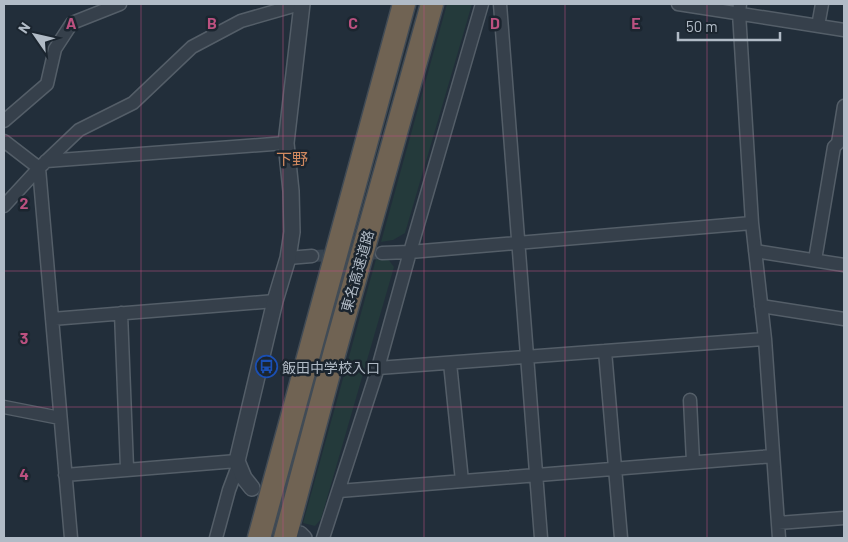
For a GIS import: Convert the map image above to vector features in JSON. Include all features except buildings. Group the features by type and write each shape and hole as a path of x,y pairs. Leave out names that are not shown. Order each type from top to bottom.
{"highway":[{"name":"東名高速道路","path":"259,538 404,4"},
{"name":"東名高速道路","path":"296,537 337,342 432,4"}],"street":[{"path":"4,121 47,84 55,49 72,23 120,4"},
{"path":"4,206 42,165 79,130 133,103 192,47 241,21 301,4 286,143 292,232 288,258 275,300 237,463 216,538"},
{"path":"323,538 378,368 482,4"},
{"path":"500,4 541,538"},
{"path":"678,4 739,8 844,30"},
{"path":"818,26 822,4"},
{"path":"739,8 752,223 765,339 779,538"},
{"path":"814,260 834,147 838,143 844,106"},
{"path":"4,141 42,165 286,143"},
{"path":"42,165 52,319 71,538"},
{"path":"382,253 752,223"},
{"path":"755,251 844,265"},
{"path":"288,258 312,256"},
{"path":"52,319 275,300"},
{"path":"762,306 844,319"},
{"path":"121,313 127,468"},
{"path":"378,368 765,339"},
{"path":"605,351 622,538"},
{"path":"450,363 462,481"},
{"path":"690,400 693,462"},
{"path":"4,407 60,418"},
{"path":"339,491 773,456"},
{"path":"65,475 127,468 237,463"},
{"path":"237,463 244,478 252,488"},
{"path":"778,523 844,518"}],"green space":[{"path":"447,4 472,4 405,233 393,240 381,242"},
{"path":"376,259 388,259 394,267 321,519 315,526 303,523"}],"tunnel":[{"path":"312,256 382,253"}],"place":[{"name":"飯田中学校入口","path":"266,367"}],"district":[{"name":"下野","path":"292,158"}]}
